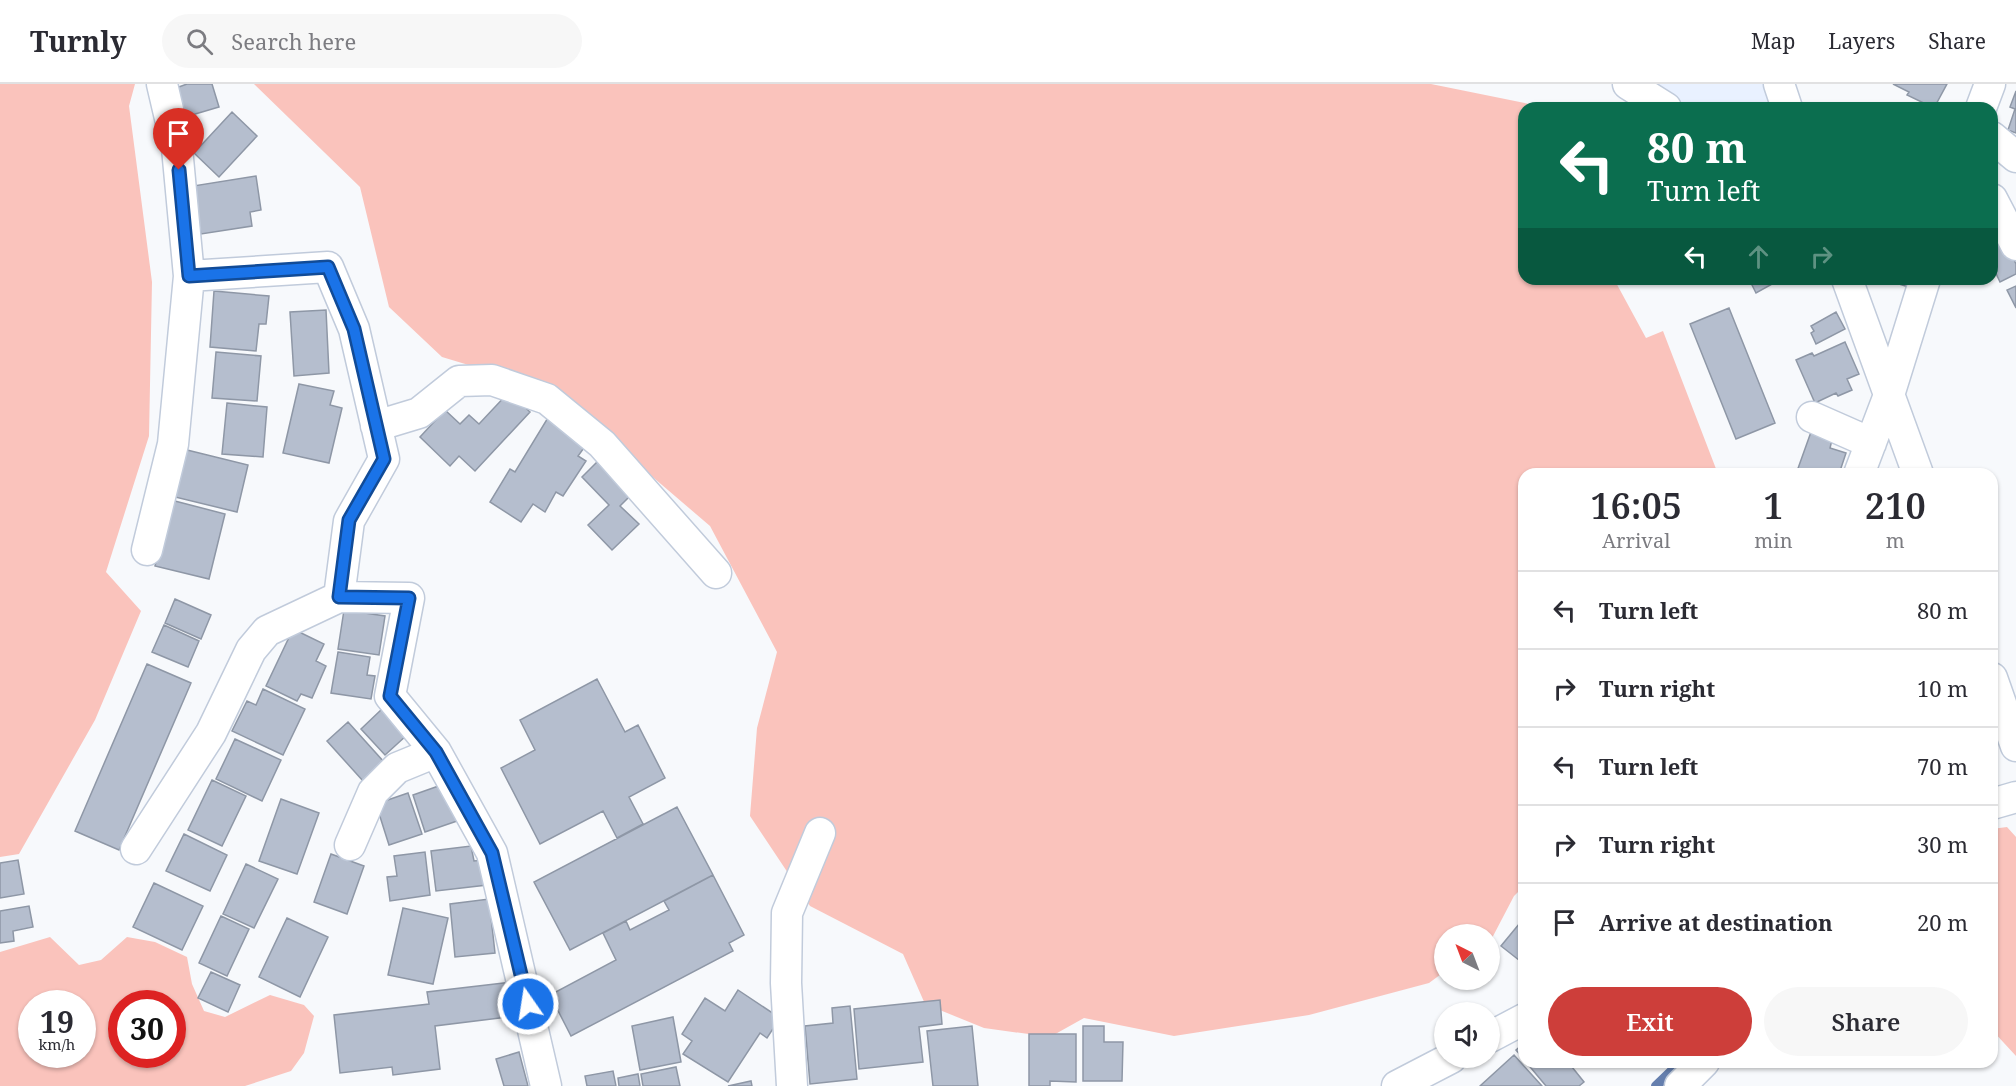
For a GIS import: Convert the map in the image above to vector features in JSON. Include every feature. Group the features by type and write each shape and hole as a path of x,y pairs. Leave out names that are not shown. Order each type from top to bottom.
{"street":[{"path":"147,550 173,444 189,276 177,148 162,84"},
{"path":"1628,84 1656,102"},
{"path":"1779,84 1785,102"},
{"path":"1983,102 1990,84"},
{"path":"1998,142 2016,157"},
{"path":"1998,210 2016,245"},
{"path":"189,276 328,267 354,329 384,459 349,520 339,597"},
{"path":"1849,285 1916,468"},
{"path":"1861,468 1889,395 1923,285"},
{"path":"376,426 419,413 459,381 492,380 547,399 602,444 716,573"},
{"path":"1812,417 1871,443"},
{"path":"136,849 211,733 252,650 267,631 339,597 409,598 390,696 436,752 492,853 546,1086"},
{"path":"1998,694 2016,742"},
{"path":"350,845 373,792 397,768 436,752"},
{"path":"1998,802 2016,797"},
{"path":"792,1086 786,983 787,913 820,833"},
{"path":"1500,1032 1518,1022"},
{"path":"1396,1086 1434,1067"},
{"path":"1680,1086 1698,1068"}],"shaded area":[{"path":"0,84 135,84 129,106 152,282 149,436 106,572 141,611 95,720 19,854 0,857"},
{"path":"254,84 1431,84 1520,102 1518,285 1617,285 1646,338 1663,331 1716,468 1518,468 1518,892 1499,924 1434,924 1434,979 1429,983 1309,1015 1174,1036 1084,1018 1050,1037 984,1028 925,1004 903,954 810,906 750,816 757,728 777,652 710,526 551,390 442,357 389,307 360,187"},
{"path":"1655,84 1766,84 1772,102 1682,102"},
{"path":"2007,827 2016,837 2016,1056 1998,1036 1998,828"},
{"path":"50,937 79,965 101,960 127,937 155,942 187,957 192,984 204,1011 225,1017 270,995 304,1005 314,1016 304,1053 291,1071 245,1086 0,1086 0,952"}],"building":[{"path":"187,84 212,84 219,107 185,117 176,88"},
{"path":"1893,84 1947,84 1937,102 1922,102 1907,95 1909,92"},
{"path":"2016,91 2016,133 2008,130 2015,109 2010,107"},
{"path":"232,112 257,136 219,177 194,153"},
{"path":"256,176 261,210 250,212 252,226 201,234 193,186"},
{"path":"1998,227 2016,264 2016,274 2000,282 1998,278"},
{"path":"1752,285 1770,285 1756,293"},
{"path":"2016,286 2016,308 2007,290"},
{"path":"214,291 269,296 266,324 259,324 256,351 210,347"},
{"path":"1729,308 1775,423 1736,439 1690,324"},
{"path":"326,310 329,373 294,376 290,312"},
{"path":"1836,312 1845,329 1816,344 1811,333 1814,331 1811,326"},
{"path":"1845,342 1859,374 1847,379 1852,390 1838,396 1836,393 1815,403 1796,360 1812,353 1814,356"},
{"path":"216,352 261,356 257,401 212,398"},
{"path":"299,384 334,391 330,405 342,408 329,463 283,453"},
{"path":"509,392 530,412 475,471 459,456 450,466 420,437 445,410 460,424 469,415 479,424"},
{"path":"227,403 267,407 263,457 222,454"},
{"path":"549,416 589,441 578,456 586,461 563,496 556,492 545,512 533,504 521,522 490,502 510,469 515,472"},
{"path":"1811,432 1832,440 1830,448 1846,453 1841,468 1798,468"},
{"path":"183,449 248,465 237,512 171,496"},
{"path":"600,459 633,493 620,506 639,524 612,550 588,525 609,505 582,477"},
{"path":"171,500 225,514 209,579 155,566"},
{"path":"175,599 211,615 201,639 165,623"},
{"path":"344,610 385,616 379,655 338,649"},
{"path":"164,625 199,641 188,667 152,652"},
{"path":"293,629 324,644 316,661 326,666 312,698 301,694 297,701 266,686"},
{"path":"338,652 370,657 367,675 375,676 371,699 331,693"},
{"path":"147,664 191,683 119,850 75,831"},
{"path":"597,679 625,732 638,725 665,778 629,797 643,824 617,838 603,811 540,844 501,768 535,750 520,720"},
{"path":"263,689 305,709 283,755 232,731 247,701 256,705"},
{"path":"383,708 407,735 385,755 361,729"},
{"path":"348,722 384,762 363,781 327,741"},
{"path":"235,739 281,760 262,801 216,779"},
{"path":"212,780 246,796 222,846 188,830"},
{"path":"447,783 460,820 425,832 413,795"},
{"path":"408,793 422,834 389,845 376,804"},
{"path":"281,799 319,813 297,874 259,861"},
{"path":"677,807 713,875 570,950 534,882"},
{"path":"184,834 227,855 210,891 166,871"},
{"path":"471,846 474,861 483,860 487,885 436,891 431,851"},
{"path":"425,852 430,895 390,901 387,877 397,876 394,856"},
{"path":"331,854 364,866 347,914 314,902"},
{"path":"18,860 24,894 0,898 0,863"},
{"path":"246,864 278,879 254,928 223,914"},
{"path":"713,875 744,935 729,943 733,951 571,1036 550,995 616,960 603,933 626,921 630,930 669,910 664,901"},
{"path":"154,883 203,906 182,950 133,927"},
{"path":"489,899 495,953 455,957 450,904"},
{"path":"29,906 33,927 13,931 14,941 0,943 0,911"},
{"path":"403,908 448,918 433,984 388,975"},
{"path":"221,916 249,929 227,976 199,963"},
{"path":"287,918 328,937 300,997 259,977"},
{"path":"1518,925 1518,959 1501,946"},
{"path":"211,972 240,985 228,1012 198,998"},
{"path":"512,982 516,1016 435,1026 440,1069 393,1075 392,1067 340,1073 334,1015 429,1004 427,992"},
{"path":"738,990 780,1018 767,1038 760,1033 728,1082 683,1054 692,1041 682,1034 705,998 725,1011"},
{"path":"940,1000 942,1024 919,1027 923,1062 859,1069 854,1009"},
{"path":"850,1006 857,1079 810,1084 805,1026 833,1023 832,1008"},
{"path":"673,1017 681,1062 640,1070 632,1026"},
{"path":"972,1026 978,1086 933,1086 927,1031"},
{"path":"1083,1026 1104,1026 1104,1042 1123,1042 1122,1081 1083,1081"},
{"path":"1029,1034 1076,1034 1076,1082 1050,1081 1050,1086 1029,1086"},
{"path":"519,1052 528,1086 504,1086 496,1059"},
{"path":"1514,1055 1518,1059 1518,1068 1526,1068 1542,1086 1480,1086"},
{"path":"676,1067 680,1086 643,1086 641,1074"},
{"path":"1531,1068 1573,1068 1584,1082 1579,1086 1546,1086"},
{"path":"613,1071 616,1086 587,1086 585,1076"},
{"path":"638,1074 640,1086 619,1086 618,1078"},
{"path":"751,1081 752,1086 728,1086"}],"waterway":[{"path":"1656,1086 1675,1068"}],"route":[{"path":"179,170 189,276 328,267 337,288 354,329 384,459 349,520 339,597 409,598 390,696 436,752 492,853 528,1004"}]}
